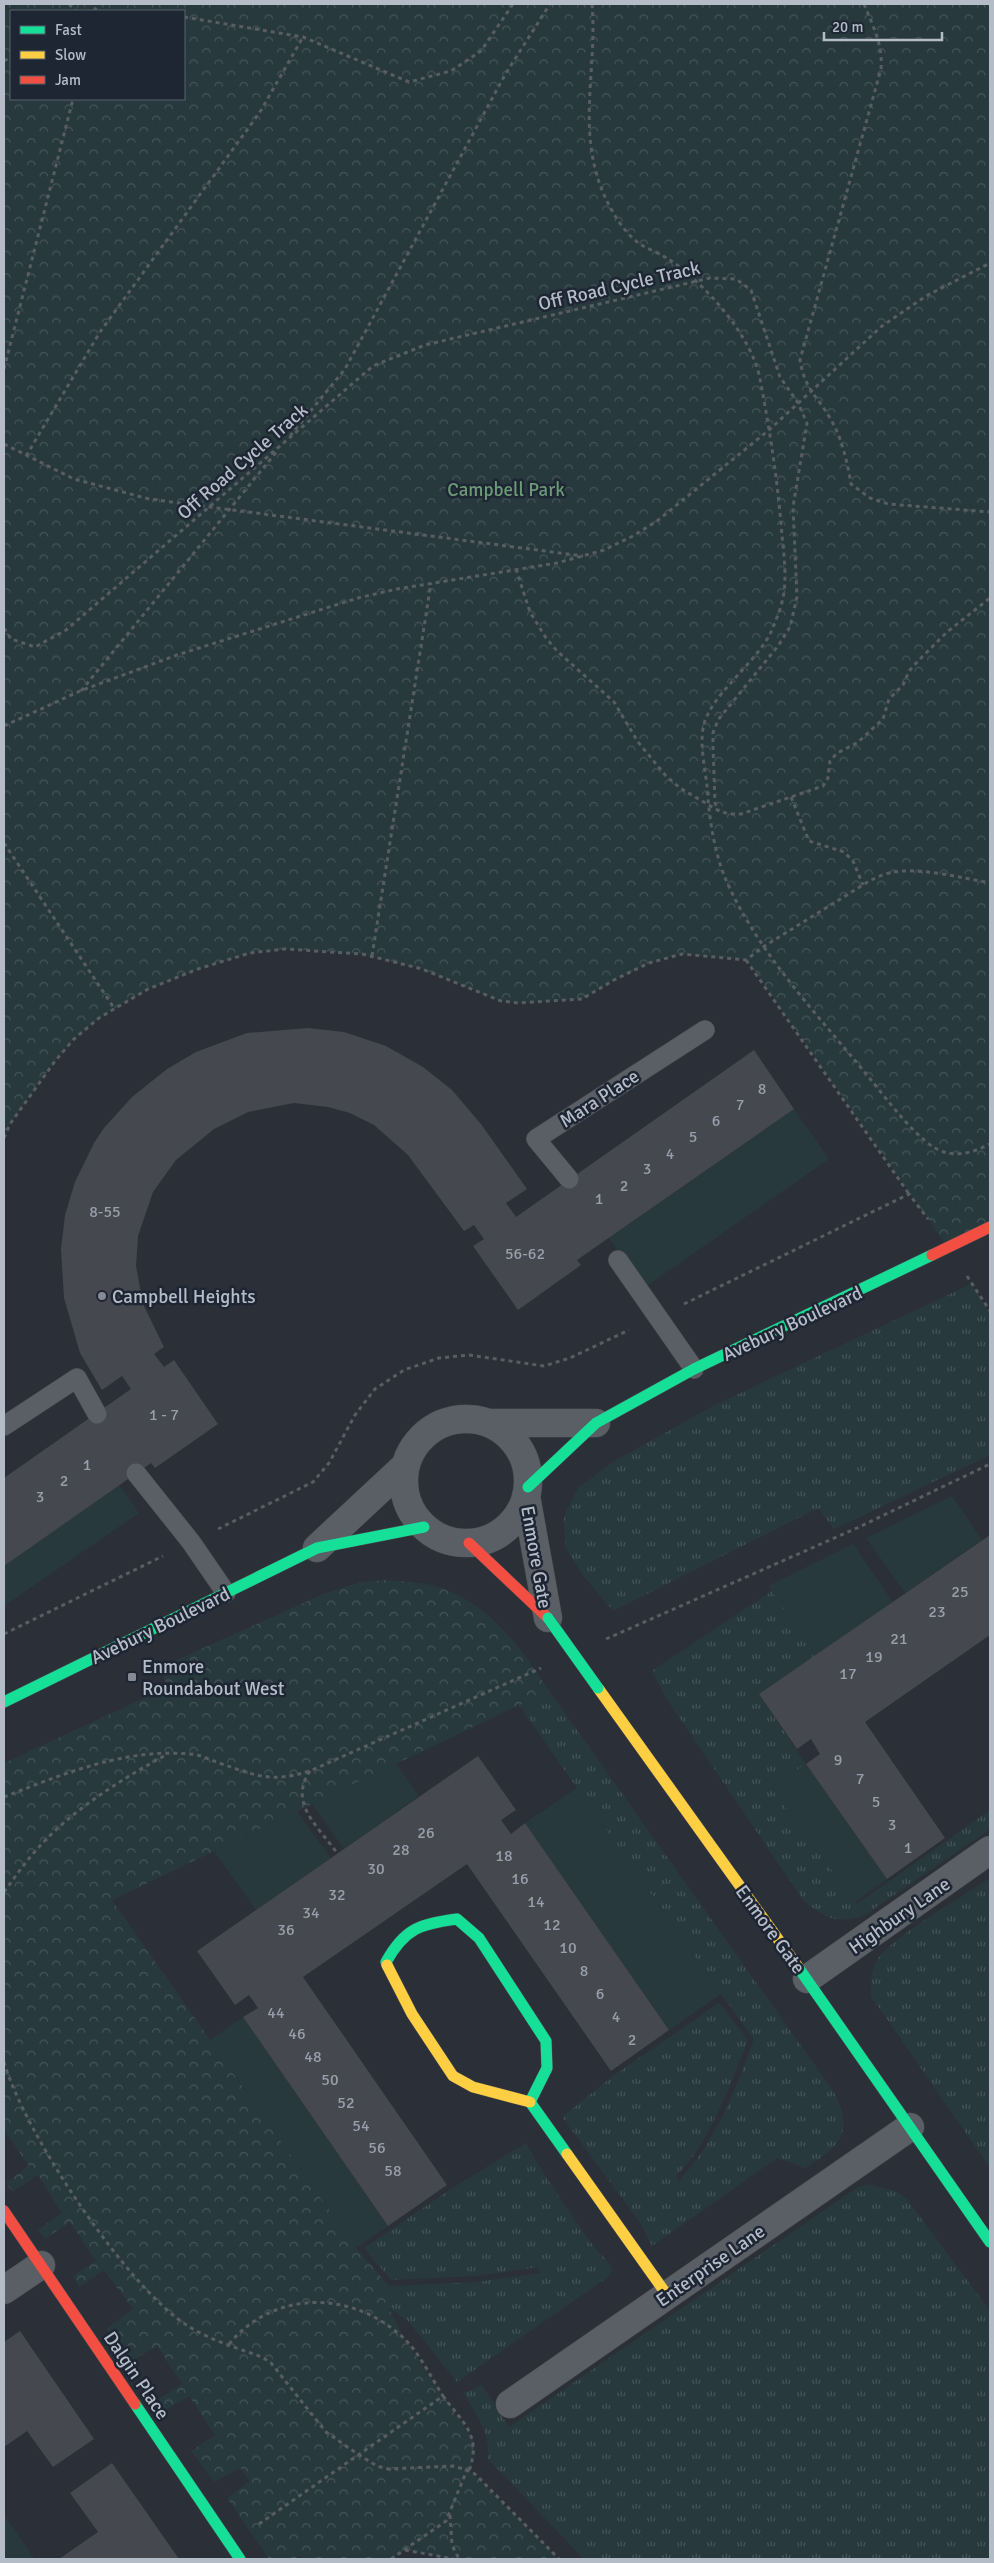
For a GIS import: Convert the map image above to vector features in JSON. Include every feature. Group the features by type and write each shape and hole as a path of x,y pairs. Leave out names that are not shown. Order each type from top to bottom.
{"street":[{"name":"Avebury Boulevard","path":"527,1492 596,1423 694,1369 949,1249 990,1227"},
{"path":"469,1419 490,1423 506,1434 519,1449 527,1467 527,1492 519,1514 505,1529 488,1538 469,1543 452,1542 437,1536 424,1527 413,1514 406,1499 404,1482 406,1465 414,1446 429,1430 448,1421 469,1419"},
{"name":"Avebury Boulevard","path":"490,1423 596,1423"},
{"name":"Avebury Boulevard","path":"317,1548 406,1465"},
{"name":"Enmore Gate","path":"527,1492 548,1618"},
{"name":"Avebury Boulevard","path":"4,1702 317,1548 424,1527"},
{"name":"Enmore Gate","path":"469,1543 548,1618 807,1979 990,2242"},
{"name":"Highbury Lane","path":"807,1979 990,1850"},
{"path":"530,2102 547,2068 546,2041 479,1938 457,1918 421,1924 396,1942 386,1962 412,2014 453,2076 473,2087 505,2097 530,2102 667,2295"},
{"name":"Enterprise Lane","path":"510,2404 910,2127"},
{"name":"Dalgin Place","path":"4,2211 240,2559"},
{"path":"4,2290 41,2265"}],"lane":[{"name":"Mara Place","path":"569,1179 536,1139 705,1030"},
{"path":"618,1260 694,1369"},
{"path":"4,1426 77,1378 97,1414"},
{"path":"136,1473 191,1542 226,1593"}],"path":[{"path":"185,18 303,37 409,82 451,71 481,51 513,4"},
{"path":"80,691 345,369 506,72 550,4"},
{"path":"592,4 594,33 588,88 589,130 599,179 609,205 623,228 639,243 670,260 697,281 722,308 759,374 769,430 784,557 784,597 771,632 709,711 703,728 702,742 708,804 725,878 763,947 899,1115 933,1148 946,1153 964,1153 990,1144"},
{"path":"864,4 879,38 882,55 881,69 800,360 802,377 809,390 830,418 846,453 851,484 870,498 888,504 990,512"},
{"path":"26,456 100,332 260,112 303,37"},
{"path":"4,369 73,100"},
{"path":"4,726 80,691 176,655 256,628 358,598 431,583 587,557 633,536 657,521 769,430 809,390 882,326 926,296 990,263"},
{"name":"Off Road Cycle Track","path":"4,628 11,639 35,647 66,630 373,366 425,345 710,278 736,279 751,290 780,377 798,403 807,423 793,507 797,597 790,627 778,646 718,720 713,733 715,803 720,811"},
{"path":"4,444 74,479 149,499 587,557"},
{"path":"516,569 530,612 556,652 614,702 638,742 666,776 720,811 741,814 823,786 828,778 830,761 837,753 857,743 883,720 889,699 903,685 910,671 920,659 947,632 990,598"},
{"path":"372,956 431,583"},
{"path":"791,797 809,840 844,852 853,861 864,885"},
{"path":"4,843 114,1008"},
{"path":"4,1138 15,1116 55,1061 74,1039 114,1008 148,989 198,969 250,953 286,949 362,954 422,969 501,1001 518,1003 582,1000 614,980 649,963 682,954 746,960 763,947 888,872 903,871 942,874 990,883"},
{"path":"746,960 910,1194"},
{"path":"949,1249 990,1311"},
{"path":"830,1540 990,1464"},
{"path":"4,1798 92,1765 139,1754 193,1754 258,1777 280,1779 310,1771 323,1764"},
{"path":"4,1892 39,1846 68,1821 90,1803 166,1754"},
{"path":"310,1771 303,1781 301,1800 337,1853"},
{"path":"4,2062 10,2084 34,2132 101,2232 139,2281 162,2306 188,2326 262,2357 271,2363 326,2432 377,2466 388,2469 453,2466 475,2474 559,2559"},
{"path":"229,2344 252,2323 281,2308 312,2302 344,2304 368,2313 400,2334 412,2348 474,2441 475,2453 450,2514 439,2526 391,2559"},
{"path":"230,2545 443,2396"},
{"path":"450,2514 452,2545 459,2559"},
{"path":"404,2550 454,2559"}],"green space":[{"name":"Campbell Park","path":"4,4 990,4 990,1227 949,1249 747,960 682,954 649,963 614,980 582,999 518,1003 501,1001 422,969 362,954 285,949 250,953 198,969 148,989 99,1018 74,1039 55,1061 10,1124 4,1138"},
{"path":"794,1109 829,1159 644,1288 609,1238"},
{"path":"971,1284 990,1314 990,1455 834,1529 818,1508 613,1611 582,1574 565,1547 564,1516 578,1488 613,1462 713,1406"},
{"path":"119,1485 139,1513 4,1606 4,1566"},
{"path":"952,1496 982,1540 905,1593 866,1538"},
{"path":"853,1544 893,1602 817,1656 768,1586"},
{"path":"387,1580 431,1585 462,1597 478,1607 517,1646 550,1692 519,1705 112,1900 356,2248 389,2286 388,2307 406,2341 474,2441 475,2453 470,2471 559,2559 454,2559 405,2550 391,2559 303,2559 300,2556 295,2559 269,2559 227,2498 250,2481 240,2468 214,2482 191,2451 215,2435 189,2396 164,2411 156,2401 182,2384 157,2346 130,2362 106,2329 133,2309 104,2270 79,2287 73,2276 96,2261 70,2222 45,2239 38,2230 62,2213 38,2175 12,2192 6,2183 29,2166 4,2130 4,1763 168,1687 159,1668 321,1595 360,1582"},
{"path":"772,1591 817,1656 759,1694 806,1764 771,1787 855,1902 857,1904 990,1810 990,1829 865,1915 855,1918 831,1918 803,1900 666,1698 652,1671"},
{"path":"550,1692 834,2092 843,2118 841,2137 818,2160 806,2168 777,2158 652,2246 639,2221 562,2117 613,2076 719,2003 748,2040 709,2130 688,2163 676,2176 679,2181 704,2149 724,2114 754,2039 519,1705"},
{"path":"396,1764 419,1796 344,1849 312,1804"},
{"path":"806,1764 887,1879 855,1902 771,1787"},
{"path":"577,1788 721,1994 669,2030 525,1823"},
{"path":"297,1811 331,1858 256,1910 214,1851"},
{"path":"990,1878 990,2168 871,1996 871,1982 878,1959 898,1939"},
{"path":"96,1898 388,2291 389,2286 477,2282 540,2273 538,2267 477,2276 391,2280 364,2248 451,2189 526,2143 567,2209 594,2247 609,2264 612,2271 608,2277 457,2382 409,2322 388,2307"},
{"path":"243,2017 388,2226 356,2248 210,2040"},
{"path":"867,2184 896,2191 907,2199 990,2311 990,2559 584,2559 488,2459 487,2440 482,2424 463,2393 482,2385 509,2427 855,2189"},
{"path":"4,2515 35,2559 4,2559"}],"building":[{"name":"Campbell Heights","path":"308,1028 344,1032 386,1046 423,1067 452,1090 481,1124 527,1189 506,1203 516,1217 754,1050 794,1109 577,1260 581,1265 518,1310 473,1246 484,1239 474,1225 464,1231 408,1155 374,1125 350,1113 328,1107 294,1103 248,1112 214,1129 176,1160 153,1192 138,1236 136,1266 143,1304 164,1347 154,1354 164,1367 174,1360 218,1424 155,1468 151,1463 4,1566 4,1478 131,1389 122,1376 102,1390 80,1353 64,1298 61,1249 65,1215 75,1182 94,1143 104,1128 132,1097 167,1069 196,1052 247,1033"},
{"path":"990,1535 990,1635 865,1722 945,1838 887,1879 806,1764 820,1754 811,1739 797,1749 759,1694"},
{"path":"478,1756 516,1810 501,1820 511,1834 525,1823 669,2030 611,2071 467,1864 303,1977 447,2185 388,2226 243,2017 258,2008 249,1995 235,2005 197,1951"},
{"path":"20,2331 94,2439 53,2467 27,2431 4,2447 4,2342"},
{"path":"112,2463 179,2559 59,2559 98,2532 70,2493"}],"traffic: fast":[{"path":"528,1487 596,1423 694,1369 932,1255"},
{"path":"4,1702 317,1548 424,1527"},
{"path":"548,1618 598,1688"},
{"path":"387,1965 386,1962 393,1951 407,1935 433,1923 457,1919 479,1938 546,2041 547,2068 530,2102 567,2154"},
{"path":"798,1967 990,2242"},
{"path":"135,2404 240,2559"}],"traffic: slow":[{"path":"598,1688 798,1967"},
{"path":"387,1965 412,2014 453,2076 473,2087 530,2102"},
{"path":"567,2154 667,2295"}],"traffic: jam":[{"path":"932,1255 990,1227"},
{"path":"469,1543 548,1618"},
{"path":"4,2211 135,2404"}],"place":[{"name":"Campbell Heights","path":"102,1296"},
{"name":"Enmore Roundabout West","path":"132,1677"}]}
